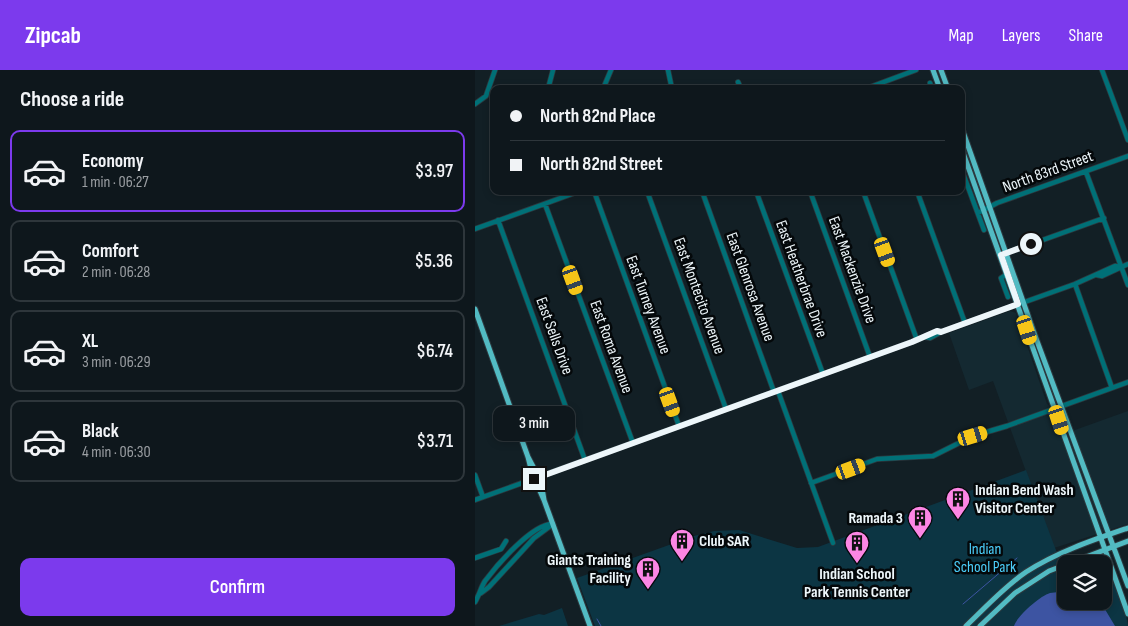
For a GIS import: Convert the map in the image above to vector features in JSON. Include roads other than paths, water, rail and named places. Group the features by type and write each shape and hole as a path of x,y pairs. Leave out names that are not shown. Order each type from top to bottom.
{"main road":[{"path":"933,70 938,85"},
{"path":"941,70 946,85"},
{"path":"965,137 1061,406 1128,586"},
{"path":"965,158 1128,614"},
{"path":"475,309 536,478 545,492 545,500 553,524 590,626"},
{"path":"966,626 1027,572 1051,557 1128,528"},
{"path":"980,626 1030,582 1063,564 1128,541"}],"street":[{"path":"475,104 482,100 489,88 495,70"},
{"path":"550,85 553,70"},
{"path":"605,85 611,70"},
{"path":"668,70 671,85"},
{"path":"881,85 916,70"},
{"path":"1102,70 1128,140"},
{"name":"North 83rd Street","path":"978,213 1128,156"},
{"path":"1086,172 1128,285"},
{"path":"965,179 984,230"},
{"path":"475,229 569,195"},
{"name":"East Turney Avenue","path":"595,195 679,426"},
{"name":"East Montecito Avenue","path":"648,195 727,409"},
{"name":"East Glenrosa Avenue","path":"703,195 833,543"},
{"name":"East Heatherbrae Drive","path":"757,195 823,374"},
{"name":"East Mackenzie Drive","path":"811,195 870,357"},
{"path":"864,195 917,340"},
{"path":"918,195 965,323"},
{"name":"East Roma Avenue","path":"545,204 633,443"},
{"path":"1001,255 1104,218"},
{"name":"East Sells Drive","path":"498,220 585,460"},
{"path":"475,500 925,337 930,338 965,323 1075,284 1115,266 1121,267 1128,264"},
{"path":"1007,274 1001,278 1008,297"},
{"path":"1075,284 1113,388"},
{"path":"811,483 877,459 933,456 973,436 1128,382"},
{"path":"475,475 483,497"},
{"path":"475,602 480,594 489,587 534,538 553,524"},
{"path":"475,558 501,549 506,541"},
{"path":"475,588 480,594"}],"water":[{"path":"1057,592 1057,610 1105,610 1115,626 1014,626 1029,607 1050,593"}],"waterway":[{"path":"963,604 1017,558"},
{"path":"597,619 601,626"}],"place":[{"name":"Indian Bend Wash Visitor Center","path":"958,520"},
{"name":"Ramada 3","path":"920,539"},
{"name":"Club SAR","path":"682,562"},
{"name":"Indian School Park Tennis Center","path":"857,564"},
{"name":"Giants Training Facility","path":"648,590"}],"park label":[{"name":"Indian School Park","path":"985,558"}]}
